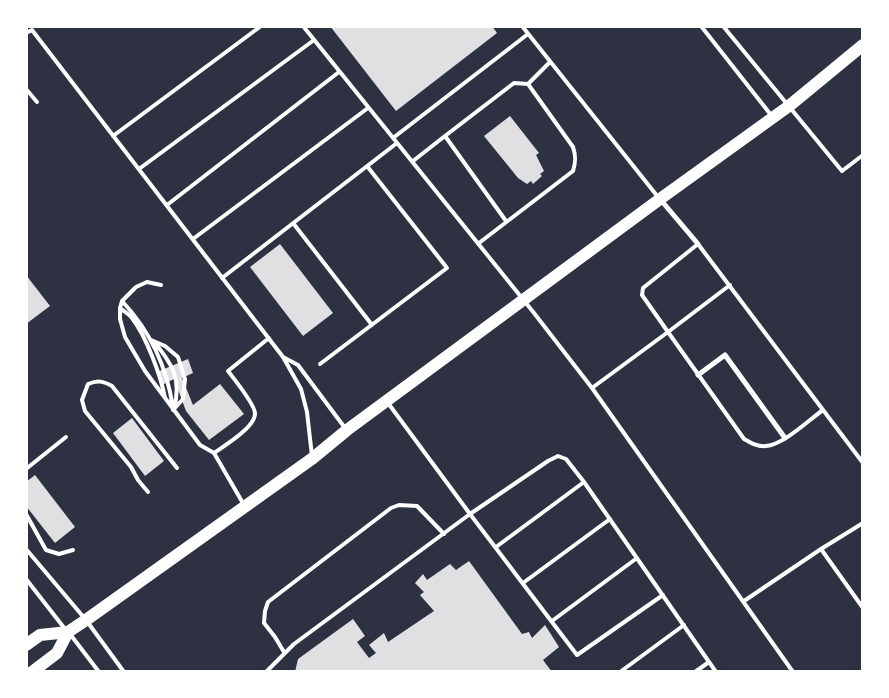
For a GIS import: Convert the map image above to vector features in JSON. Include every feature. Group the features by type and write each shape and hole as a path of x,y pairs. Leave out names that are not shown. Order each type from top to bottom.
{"highway":[{"path":"26,645 40,635 68,632 246,507 386,401 773,118 863,45"},
{"path":"32,672 57,653 68,632"}],"street":[{"path":"660,199 698,244"},
{"path":"698,375 725,355 785,438"}],"lane":[{"path":"113,136 262,26"},
{"path":"303,26 479,243 592,388 744,600 793,672"},
{"path":"522,26 660,199"},
{"path":"701,26 773,118"},
{"path":"723,26 842,171 862,155"},
{"path":"26,33 32,30 283,357 301,389 307,412 313,458"},
{"path":"393,138 528,34"},
{"path":"139,169 314,40"},
{"path":"413,161 514,83 528,84 550,62"},
{"path":"166,205 339,72"},
{"path":"479,243 573,171 576,155 573,147 528,84"},
{"path":"26,89 37,102"},
{"path":"193,239 368,108"},
{"path":"444,136 506,222"},
{"path":"222,278 397,143"},
{"path":"320,364 447,268 367,166"},
{"path":"293,223 372,325"},
{"path":"823,410 776,444 756,445 744,439 642,295 643,288 698,244 863,463"},
{"path":"162,285 147,282 136,287 122,301 120,319 125,337 145,371 173,410 200,445 214,454 246,507"},
{"path":"592,388 730,285"},
{"path":"122,301 135,315 151,340 170,385 173,410"},
{"path":"120,308 131,318 147,347 162,384 165,399"},
{"path":"214,454 250,425 255,416 255,412 245,393 228,370 269,338"},
{"path":"151,340 167,357 177,384 173,410"},
{"path":"151,340 165,346 178,357 185,379 184,399 173,410"},
{"path":"283,357 298,365 347,430"},
{"path":"148,492 138,480 131,467 85,411 82,400 88,384 96,380 112,386 177,468"},
{"path":"386,401 577,655 663,595"},
{"path":"26,469 66,437"},
{"path":"266,672 284,652 302,638 470,514 558,456 566,458 584,482 716,672"},
{"path":"496,547 584,482"},
{"path":"284,652 276,637 264,623 268,602 391,508 399,505 417,506 444,534"},
{"path":"26,514 46,550 59,554 72,550"},
{"path":"523,583 610,519"},
{"path":"744,600 820,549 863,523"},
{"path":"26,549 86,620 124,672"},
{"path":"820,549 863,608"},
{"path":"552,621 637,558"},
{"path":"26,579 99,672"},
{"path":"620,672 684,625"},
{"path":"695,672 709,662"}],"building":[{"path":"330,26 492,26 497,33 396,111"},
{"path":"510,116 539,153 536,155 544,171 540,174 542,176 533,184 531,181 527,184 518,178 484,136"},
{"path":"280,244 333,313 303,336 250,267"},
{"path":"26,275 50,306 26,324"},
{"path":"188,359 193,373 182,378 193,405 220,384 244,414 209,440 186,411 174,379 162,385 157,372"},
{"path":"132,418 164,461 145,476 113,433"},
{"path":"35,475 75,527 55,543 26,506 26,482"},
{"path":"469,561 522,634 529,632 532,638 545,625 559,647 543,660 552,672 295,672 298,659 353,619 365,636 357,642 369,658 376,653 369,645 384,633 388,642 434,611 420,595 424,592 415,583 423,574 427,580 450,564 456,570"}]}
